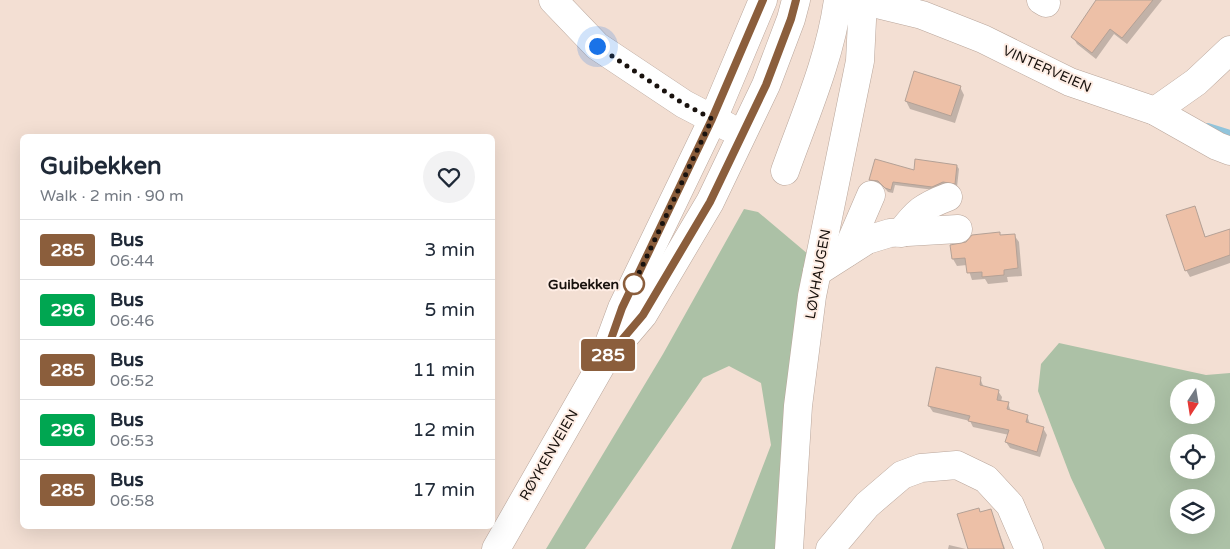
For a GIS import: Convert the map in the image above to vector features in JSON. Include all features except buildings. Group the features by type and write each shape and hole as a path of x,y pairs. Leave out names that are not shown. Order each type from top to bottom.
{"main road":[{"path":"553,0 597,46 684,104 742,134"},
{"name":"RØYKENVEIEN","path":"496,549 603,362 622,308 712,119 763,0"},
{"name":"RØYKENVEIEN","path":"603,362 643,315 674,266 710,202 780,50 796,0"},
{"path":"785,171 826,53 834,24 856,0"},
{"name":"VINTERVEIEN","path":"856,0 922,15 983,39 1070,82 1154,111 1217,146 1230,150"},
{"name":"LØVHAUGEN","path":"788,549 798,406 817,272 860,60 856,0"},
{"path":"1154,111 1196,82 1230,50"},
{"path":"846,253 871,195"},
{"path":"901,233 915,214 927,205 948,197"},
{"path":"817,272 830,266 867,240 890,233 958,229"},
{"path":"830,549 867,505 902,475 921,468 957,465 986,479 1010,505 1029,549"}],"green space":[{"path":"744,209 758,212 815,260 777,549 731,549 771,445 761,383 729,366 703,378 585,549 546,549 663,354"},
{"path":"1059,343 1206,375 1230,373 1230,549 1105,549 1071,478 1038,391 1041,364"}],"waterway":[{"name":"Guibekken","path":"1208,127 1230,134"}],"bus line":[{"name":"285","path":"763,0 740,59 622,308 603,362 643,315 674,266 710,202 766,85 791,19 796,0"}],"place":[{"name":"Guibekken","path":"634,284"}],"route":[{"path":"597,46 684,104 712,119 630,292 634,284"}]}
